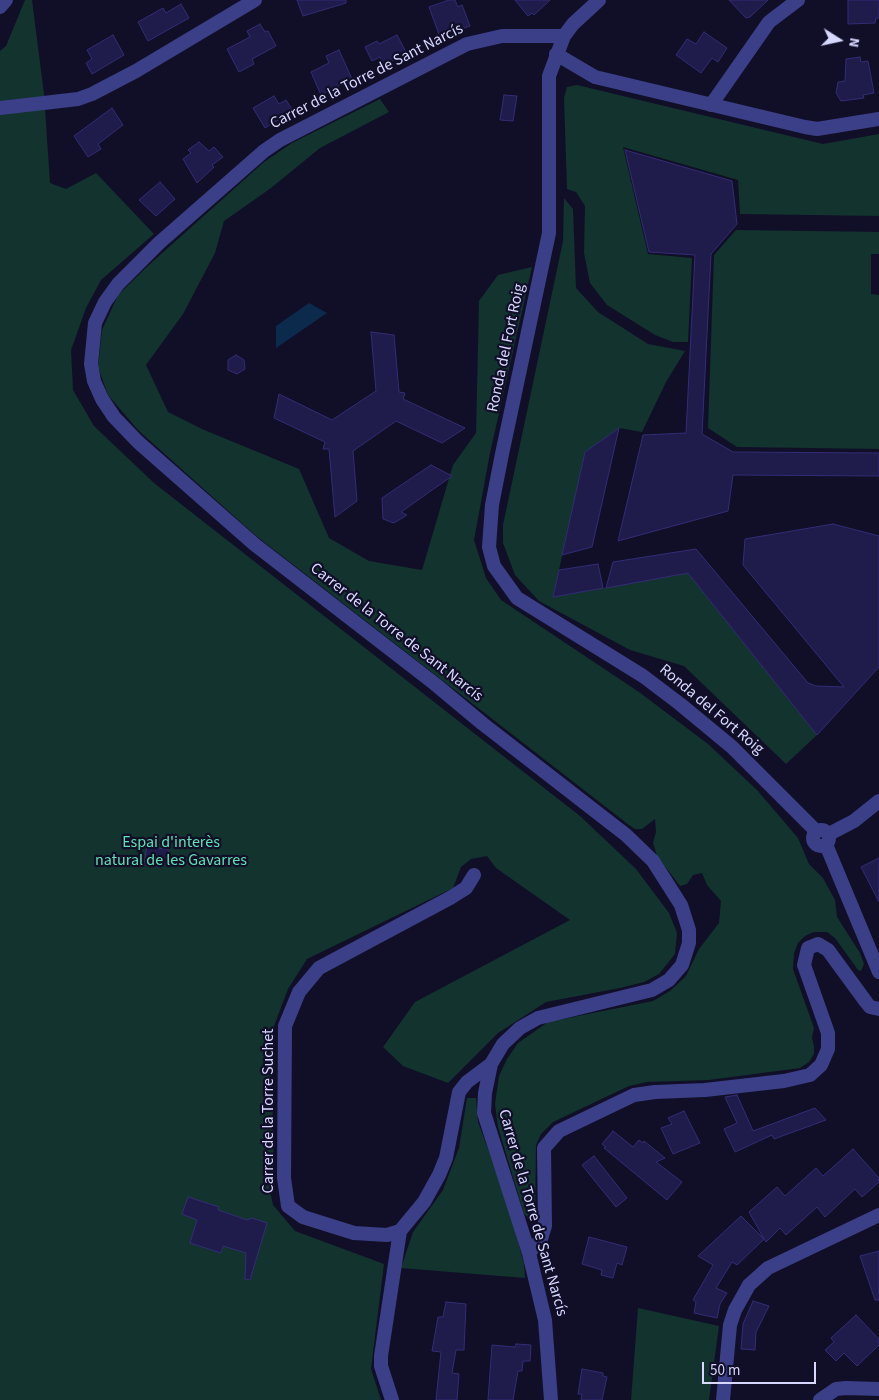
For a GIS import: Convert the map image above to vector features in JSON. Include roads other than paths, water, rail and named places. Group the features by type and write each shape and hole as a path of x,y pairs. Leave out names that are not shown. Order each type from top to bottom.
{"street":[{"path":"0,7 6,0"},
{"path":"0,108 78,99 92,94 136,71 255,0"},
{"name":"Ronda del Fort Roig","path":"599,0 573,24 564,36 548,76 549,233 492,505 489,547 494,566 517,598 643,676 705,724 815,830 812,836 814,843 828,840"},
{"path":"711,105 769,22 798,0"},
{"name":"Carrer de la Torre de Sant Narcís","path":"551,1400 548,1343 529,1253 484,1113 485,1092 492,1064 503,1044 520,1028 538,1018 652,990 669,980 682,965 689,943 689,930 680,905 652,861 626,835 254,544 138,442 114,417 94,382 91,364 91,342 95,323 105,302 118,284 159,243 264,151 280,140 480,40 530,34 564,36"},
{"path":"556,54 574,67 595,77 817,129 879,118"},
{"path":"879,800 828,840 879,972"},
{"name":"Carrer de la Torre Suchet","path":"400,1231 387,1235 354,1232 303,1217 288,1206 284,1178 285,1026 299,992 319,968 450,898 466,888 474,875"},
{"path":"529,1253 541,1239 545,1226 544,1148 559,1131 634,1095 655,1092 705,1090 784,1081 810,1075 822,1065 828,1049 828,1034 804,965 808,948 818,944 828,950 870,1007 879,1009"},
{"path":"392,1400 381,1366 381,1356 400,1231 424,1202 440,1175 446,1158 459,1092 467,1082 492,1064"},
{"path":"723,1400 730,1325 734,1310 749,1285 768,1268 879,1215"},
{"path":"820,1400 836,1390 846,1388 879,1389"}],"water":[{"path":"309,303 327,313 276,348 276,326"}],"park label":[{"name":"Espai d'interès natural de les Gavarres","path":"171,852"}]}
